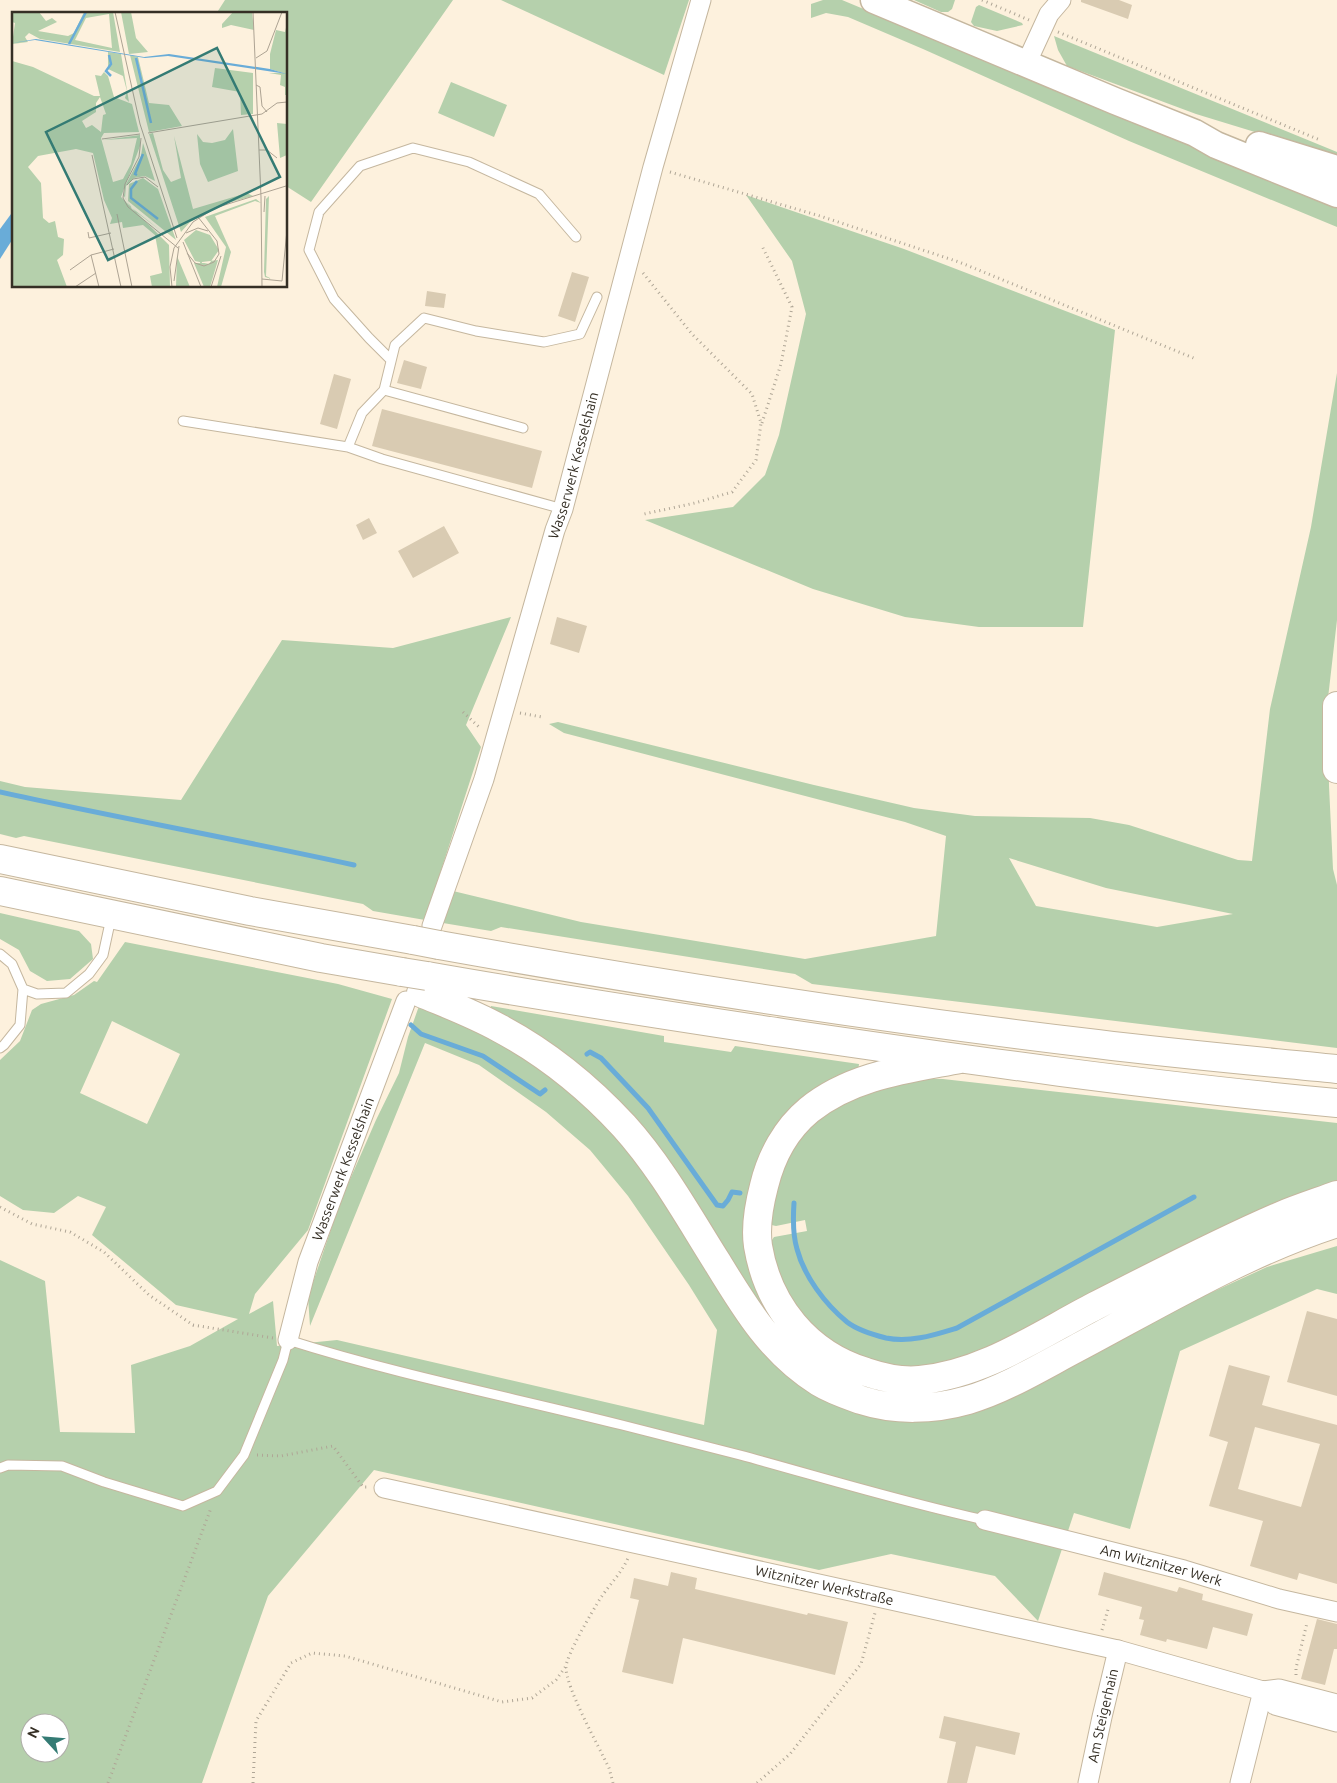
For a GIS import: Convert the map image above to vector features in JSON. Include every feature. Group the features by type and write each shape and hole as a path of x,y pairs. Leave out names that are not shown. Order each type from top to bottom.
{"main road":[{"path":"874,0 1195,133 1216,145 1337,194"},
{"path":"1195,133 1220,134 1337,169"},
{"path":"1337,706 1337,769"},
{"path":"0,859 250,911 428,937 641,980 748,997 1097,1044 1337,1069"},
{"path":"0,891 112,916 321,958 410,985 499,1028 531,1047 572,1076 599,1100 626,1129 651,1160 681,1203 748,1312 765,1335 784,1355 821,1384 873,1404 913,1409 968,1400 1030,1372 1206,1279 1286,1243 1337,1223"},
{"path":"410,985 583,1003 960,1059 1216,1092 1337,1103"},
{"path":"960,1059 882,1074 841,1090 809,1110 786,1135 769,1166 758,1207 758,1244 769,1287 790,1322 817,1348 851,1368 887,1379 903,1380 919,1380 962,1372 995,1360 1102,1303 1230,1239 1283,1215 1337,1195"}],"street":[{"name":"Wasserwerk Kesselshain","path":"428,937 484,778 555,530 563,509 652,167 701,0"},
{"path":"1026,64 1049,14 1061,0"},
{"name":"Wasserwerk Kesselshain","path":"288,1340 308,1262 410,985"},
{"name":"Witznitzer Werkstraße","path":"384,1488 1098,1645 1263,1691 1279,1689 1337,1704"},
{"name":"Am Witznitzer Werk","path":"985,1520 1184,1570 1310,1607 1337,1612"},
{"name":"Am Steigerhain","path":"1088,1783 1118,1650"},
{"path":"1240,1783 1263,1691"},
{"name":"Witznitzer Werkstraße","path":"1263,1691 1275,1706 1337,1722"}],"lane":[{"path":"392,360 369,338 334,299 309,250 318,212 360,166 413,148 469,162 539,194 576,237"},
{"path":"348,447 362,413 384,390 395,345 424,318 476,331 544,342 580,334 597,297"},
{"path":"384,390 523,428"},
{"path":"183,421 348,447 382,459 563,509"},
{"path":"23,989 38,994 66,993 89,974 103,954 112,916"},
{"path":"0,954 12,964 23,989 20,1025 0,1048"},
{"path":"0,1468 8,1465 62,1466 104,1482 183,1506 218,1491 244,1455 283,1360 288,1340 328,1353 460,1387 608,1421 927,1507 985,1520"}],"path":[{"path":"982,0 1328,143"},
{"path":"652,167 820,216 959,262 1196,360"},
{"path":"644,514 695,503 732,492 756,460 761,423 781,364 792,307 762,246"},
{"path":"629,256 692,334 752,394 761,423"},
{"path":"504,711 542,717"},
{"path":"0,1207 32,1224 70,1232 104,1252 149,1295 193,1325 288,1340"},
{"path":"244,1455 282,1456 333,1446 363,1487 384,1488"},
{"path":"108,1783 218,1491"},
{"path":"253,1783 256,1721 291,1663 312,1653 345,1656 502,1702 532,1698 556,1680 566,1666 574,1646 601,1598 623,1569 635,1543"},
{"path":"757,1783 790,1754 861,1664 879,1598"},
{"path":"1098,1645 1109,1606"},
{"path":"1296,1668 1310,1607"},
{"path":"566,1666 568,1683 609,1768 612,1783"}],"green space":[{"path":"225,0 453,0 311,202 288,187 288,12 217,12"},
{"path":"501,0 689,0 664,75"},
{"path":"823,0 842,0 1337,207 1337,227 1129,141 848,17 826,13 811,18 811,4"},
{"path":"914,0 955,0 952,9 948,12 941,12"},
{"path":"979,5 1023,25 997,31 974,26 971,22 976,7"},
{"path":"1054,36 1337,152 1337,157 1196,114 1067,66 1058,50"},
{"path":"451,82 507,105 494,137 438,113"},
{"path":"746,195 904,249 1115,330 1083,627 979,627 905,617 813,589 645,520 733,507 765,475 779,435 806,314 792,261"},
{"path":"1337,373 1337,620 1328,698 1329,786 1333,869 1337,885 1337,1048 812,984 795,974 501,927 491,931 443,923 453,891 581,922 805,959 936,936 946,836 905,822 564,733 549,724 558,722 914,808 975,816 1090,818 1129,825 1238,860 1252,861 1270,709 1311,527","holes":["1009,858 1106,888 1233,914 1157,927 1036,906"]},
{"path":"511,617 466,725 481,747 425,920 373,911 363,904 24,836 16,838 0,834 0,781 25,787 181,800 282,640 393,648"},
{"path":"0,913 79,931 91,944 93,959 70,979 47,981 30,971 19,950 0,939"},
{"path":"125,942 338,984 392,999 308,1230 255,1294 249,1314 273,1301 277,1346 337,1340 704,1425 717,1330 689,1285 628,1196 590,1150 546,1112 479,1065 425,1043 310,1326 308,1297 341,1200 399,1073 408,1037 419,1006 506,1044 550,1074 629,1147 721,1288 884,1419 1130,1335 1195,1300 1267,1267 1337,1246 1337,1294 1317,1289 1180,1351 1130,1529 1074,1513 1038,1621 995,1576 891,1554 819,1570 374,1470 268,1596 202,1783 0,1783 0,1260 45,1281 60,1432 135,1433 131,1365 190,1346 238,1319 176,1305 92,1235 106,1207 78,1196 54,1213 23,1210 0,1196 0,1060 20,1041 32,1010 41,1004 74,995 94,981 97,982","holes":["112,1021 180,1054 147,1124 80,1093"]},
{"path":"491,1006 664,1036 664,1042 731,1052 735,1046 859,1064 858,1073 762,1161 771,1311 908,1388 1223,1252 1003,1376 951,1394 887,1397 833,1380 779,1339 678,1182 490,1014"},
{"path":"906,1078 943,1079 1337,1123 1337,1185 956,1364 892,1369 823,1341 785,1299 768,1246 774,1237 807,1231 805,1220 776,1226 767,1224 784,1154 827,1106"}],"water":[{"path":"12,213 12,240 0,259 0,229"}],"building":[{"path":"1081,0 1119,0 1132,5 1128,19 1081,2"},
{"path":"572,272 589,277 575,322 558,316"},
{"path":"427,291 446,294 444,308 425,306"},
{"path":"404,360 427,367 421,389 397,383"},
{"path":"334,374 351,379 337,429 320,424"},
{"path":"382,409 542,451 532,488 372,446"},
{"path":"369,518 377,533 363,540 356,525"},
{"path":"444,526 459,553 413,578 398,551"},
{"path":"557,617 587,626 579,653 550,644"},
{"path":"1307,1311 1337,1319 1337,1396 1287,1382"},
{"path":"1229,1365 1270,1376 1262,1405 1337,1425 1337,1584 1299,1573 1297,1580 1250,1566 1263,1521 1209,1506 1228,1442 1209,1436","holes":["1255,1427 1320,1444 1301,1507 1238,1489"]},
{"path":"671,1572 697,1578 695,1589 807,1615 808,1613 848,1622 835,1675 683,1638 673,1684 622,1672 639,1600 630,1598 634,1578 668,1586"},
{"path":"1104,1572 1177,1592 1179,1587 1203,1594 1202,1600 1253,1614 1247,1636 1213,1627 1207,1649 1167,1639 1166,1642 1140,1635 1144,1620 1139,1619 1142,1607 1098,1595"},
{"path":"1317,1619 1337,1624 1337,1649 1334,1649 1325,1685 1301,1679"},
{"path":"944,1716 1020,1733 1015,1755 976,1746 967,1783 947,1783 956,1742 939,1738"}],"waterway":[{"path":"0,792 354,865"},
{"path":"411,1025 421,1034 483,1056 540,1094 545,1090"},
{"path":"587,1054 590,1052 601,1058 648,1108 717,1205 723,1206 732,1192 740,1193"},
{"path":"794,1203 795,1238 800,1259 810,1279 823,1298 839,1315 855,1327 886,1338 904,1340 922,1338 957,1328 1194,1197"}]}
